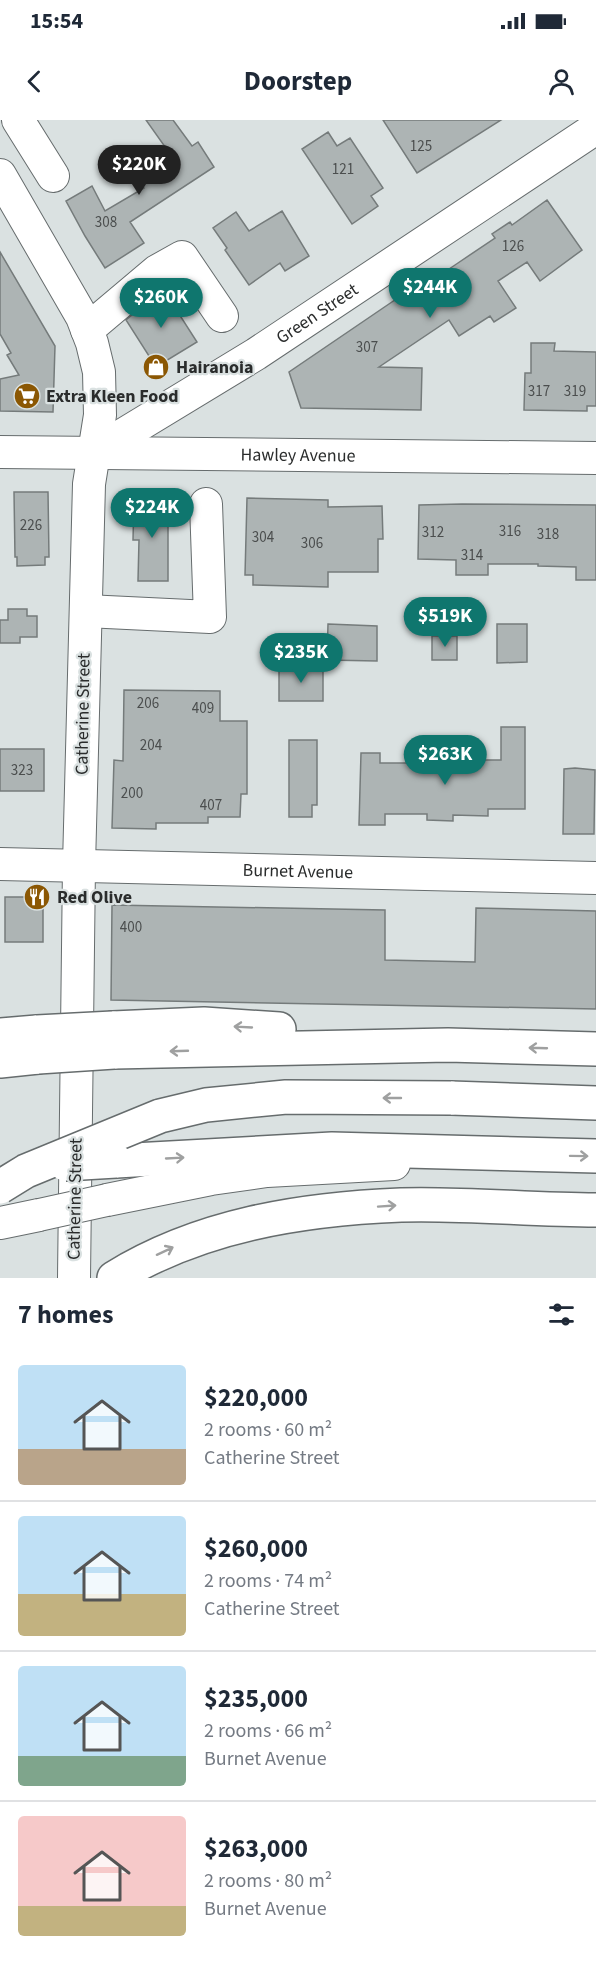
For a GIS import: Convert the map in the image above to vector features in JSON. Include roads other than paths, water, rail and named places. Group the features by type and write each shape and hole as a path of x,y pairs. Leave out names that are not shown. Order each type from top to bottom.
{"highway":[{"path":"0,1035 38,1044 114,1040 448,1045 596,1050"},
{"path":"0,1061 38,1044"},
{"path":"0,1187 26,1171 160,1116 206,1105 286,1097 451,1098 596,1103"},
{"path":"0,1170 33,1166 332,1149 596,1156"},
{"path":"114,1278 136,1264 184,1242 233,1227 329,1210 403,1205 596,1210"}],"street":[{"path":"18,120 53,176"},
{"name":"Green Street","path":"93,453 256,354 596,128"},
{"name":"Catherine Street","path":"0,175 82,317 92,343 99,372 99,416 89,476 79,865 74,1278"},
{"path":"87,330 157,272 182,257 222,316"},
{"name":"Hawley Avenue","path":"0,452 596,458"},
{"path":"86,611 210,617 206,504"},
{"name":"Burnet Avenue","path":"0,864 596,878"},
{"path":"0,1223 211,1179 267,1171 537,1155"}],"place":[{"name":"Hairanoia","path":"156,367"},
{"name":"Extra Kleen Food","path":"27,396"},
{"name":"Red Olive","path":"37,897"}]}
